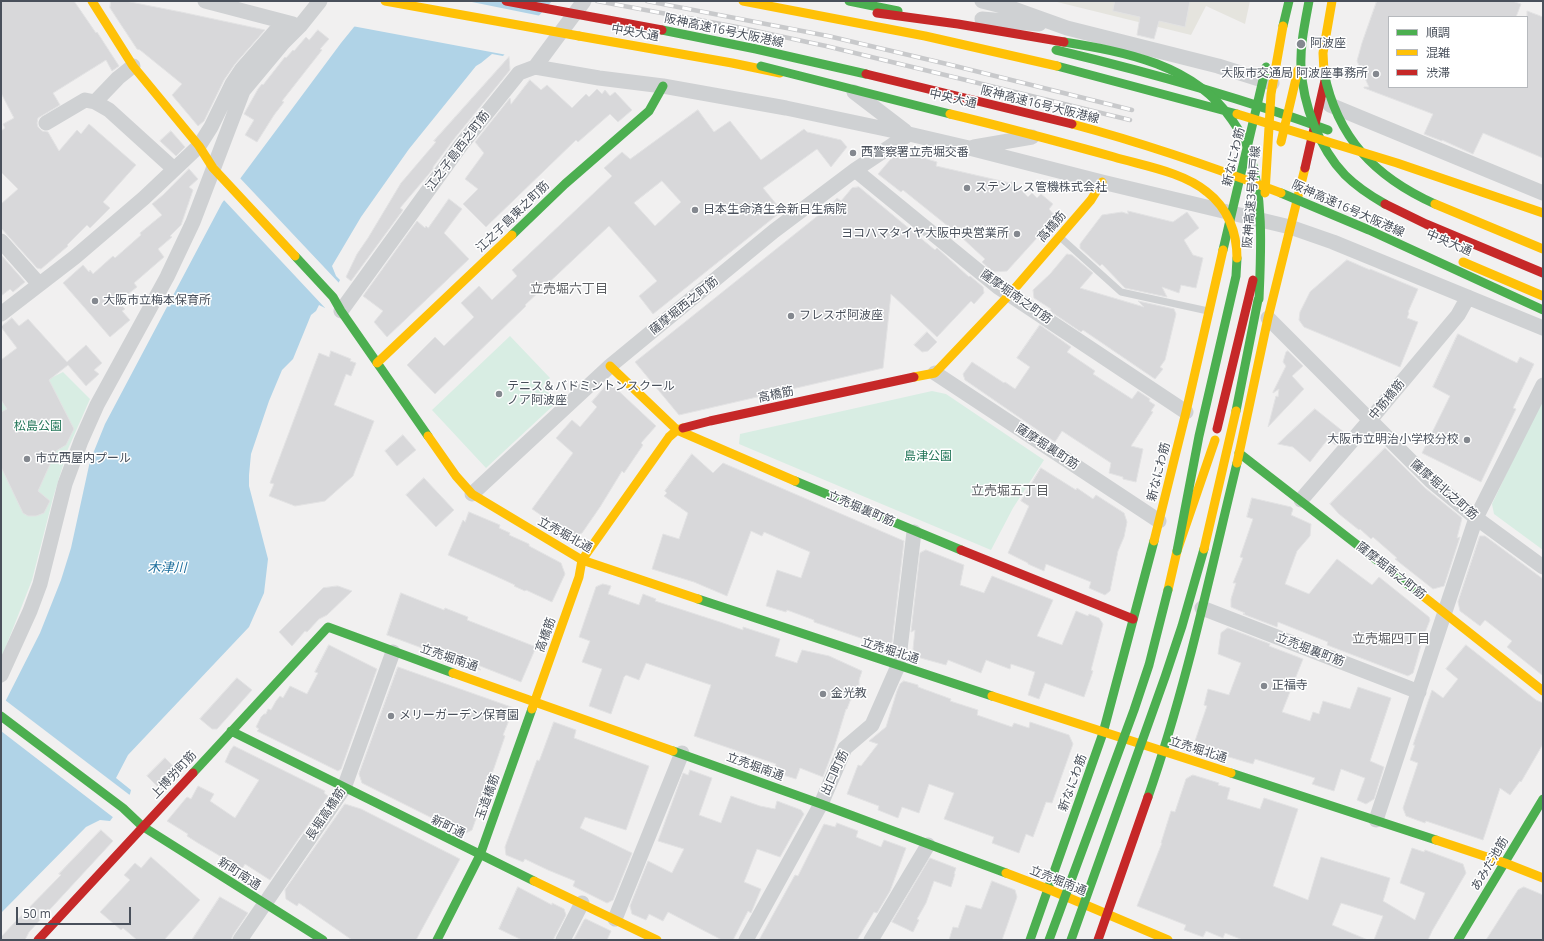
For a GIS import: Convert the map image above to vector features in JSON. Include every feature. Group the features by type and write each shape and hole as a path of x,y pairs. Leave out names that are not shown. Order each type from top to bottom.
{"main road":[{"name":"立売堀北通","path":"92,1 133,66 199,146 214,168 333,297 341,311 456,476 472,494 582,560 898,666 1376,820 1505,863 1543,878"},
{"name":"中央大通","path":"385,1 732,63 1052,133 1126,151"},
{"name":"阪神高速16号大阪港線","path":"506,1 733,44 947,93 1080,127 1190,159 1277,191 1346,220 1543,310"},
{"path":"742,1 948,41 1158,91 1450,180 1543,214"},
{"path":"784,1 815,5"},
{"name":"新なにわ筋","path":"1030,940 1103,733 1186,412 1241,179 1280,1"},
{"name":"阪神高速3号神戸線","path":"1177,551 1215,440 1259,252 1263,224 1271,94 1276,60 1289,1"},
{"path":"1309,1 1302,48 1302,80 1309,109 1319,136 1328,153 1341,169 1355,184 1395,210 1543,272"},
{"path":"1279,151 1314,1"},
{"path":"1332,1 1323,53 1326,87 1337,117 1355,144 1369,160 1385,174 1420,197 1543,249"},
{"path":"848,5 895,11 1135,69 1258,104 1359,142 1543,223"},
{"path":"848,5 1118,52 1154,62 1190,79 1215,99 1231,118 1242,136 1250,156 1257,204 1260,260 1259,299"},
{"path":"633,24 731,58 1012,129 1163,171 1183,178 1208,192 1221,205 1228,217 1234,231 1238,259 1233,293 1199,436 1177,551 1146,673 1049,940"},
{"path":"1098,940 1164,752 1202,608 1239,453 1268,318 1322,101 1328,61 1338,24"},
{"name":"江之子島東之町筋","path":"377,363 564,184 649,111 663,86"},
{"name":"中央大通","path":"1149,156 1241,179 1299,196 1341,211 1441,253"},
{"path":"1272,200 1275,173"},
{"name":"高橋筋","path":"535,702 579,577 582,560 667,440 677,430 710,421 935,373 1010,294 1092,200 1102,182"},
{"path":"1071,940 1165,677 1197,577 1209,533 1259,299 1271,213"},
{"name":"中央大通","path":"1456,259 1543,296"},
{"name":"立売堀裏町筋","path":"610,366 677,430 914,532 1133,619"},
{"name":"薩摩堀南之町筋","path":"1239,453 1301,500 1543,691"},
{"name":"立売堀南通","path":"328,627 393,652 682,753 1048,888 1168,940"},
{"name":"上博労町筋","path":"38,940 328,627"},
{"name":"玉造橋筋","path":"437,940 480,855 535,702"},
{"name":"新町南通","path":"1,716 123,808 142,826 323,940"},
{"name":"新町通","path":"231,731 480,855 657,940"},
{"name":"あみだ池筋","path":"1458,940 1543,799"}],"street":[{"path":"205,1 284,20 300,26"},
{"path":"1,675 30,611 40,584 65,484 81,441 97,405 167,277 193,222 242,91 300,26 320,1"},
{"name":"江之子島西之町筋","path":"341,311 461,145 519,73 534,67 584,1"},
{"path":"982,1 1014,9 1068,28 1218,66 1263,80 1322,101 1543,193"},
{"path":"895,11 1068,28"},
{"path":"1,314 74,257 144,198 199,146 211,127 232,84 242,70 279,27 300,26"},
{"path":"95,102 118,78 133,66"},
{"path":"534,67 599,78 663,86 786,108 969,148 1102,182 1290,226 1333,242 1543,328"},
{"path":"848,88 909,134"},
{"path":"46,122 85,100 95,102 109,110 174,169"},
{"path":"969,148 1052,133"},
{"name":"薩摩堀西之町筋","path":"472,494 610,366 774,231 855,170 909,134"},
{"name":"薩摩堀南之町筋","path":"855,170 998,287 1186,412"},
{"path":"1,241 39,284"},
{"name":"中筋橋筋","path":"1301,500 1458,314 1468,298"},
{"name":"薩摩堀北之町筋","path":"1268,318 1431,481 1476,518 1543,567"},
{"name":"薩摩堀裏町筋","path":"935,373 1159,521"},
{"path":"1376,820 1476,518 1543,385"},
{"name":"出口町筋","path":"746,940 821,804 845,748 872,726 898,666 914,532"},
{"name":"立売堀裏町筋","path":"1202,608 1419,692"},
{"name":"長堀高橋筋","path":"240,940 344,788 393,652"},
{"path":"615,919 682,753"},
{"path":"871,940 928,845"},
{"path":"563,940 582,903"}],"lane":[{"path":"1060,236 1121,292 1210,312"}],"shaded area":[{"path":"1053,1 1250,1 1245,24 1206,6 1191,35"}],"green space":[{"name":"テニス＆バドミントンスクール ノア阿波座","path":"510,336 550,378 542,386 557,402 486,468 432,410"},
{"name":"松島公園","path":"63,372 90,399 68,449 53,498 32,580 1,659 1,403"},
{"name":"島津公園","path":"932,391 946,394 1044,460 1013,508 991,550 739,444 740,434"},
{"path":"1541,401 1543,402 1543,550 1494,514 1492,504"}],"water":[{"name":"木津川","path":"375,1 552,1 503,56 492,54 476,66 409,149 361,217 332,266 336,276 340,280 325,308 319,305 316,311 311,315 293,359 282,370 269,401 251,454 249,486 268,559 264,593 249,627 128,755 116,778 131,790 130,794 110,821 100,820 86,827 1,913 1,710 40,633 61,580 71,548 90,461 105,424 222,203 341,43"}],"pier":[{"path":"372,1 467,1 541,16 507,55 352,26"},
{"path":"239,177 340,284 326,309 223,199"},
{"path":"5,700 131,796 114,818 1,731 1,706"}],"building":[{"path":"1,1 74,1 96,33 97,32 119,66 112,71 106,60 53,93 60,105 38,118 38,127 42,131 48,132 59,151 77,130 81,134 89,124 136,165 103,202 110,208 90,228 87,225 67,245 68,246 41,269 37,268 1,228 1,204 18,189 1,172 1,131 5,128 3,124 14,118 1,93"},
{"path":"111,1 125,1 265,30 235,64 224,80 204,121 198,126 172,95 182,84 137,49 110,8"},
{"path":"1115,1 1190,1 1185,27 1159,21 1154,39 1137,35 1140,17 1113,11"},
{"path":"1377,1 1512,1 1521,4 1516,16 1388,16 1388,88 1528,88 1527,11 1543,17 1543,158 1483,133 1473,154 1442,140 1424,134 1433,114 1364,88 1369,87 1357,61"},
{"path":"318,30 329,39 320,49 322,50 282,101 284,102 257,142 245,135 254,120 244,114 258,89 262,84 263,85 285,57 286,58 293,50 294,51 306,37 309,40"},
{"path":"509,57 510,70 454,139 433,169 400,208 403,210 351,281 346,277 357,254 401,183 436,142 434,141"},
{"path":"530,80 541,90 547,85 572,108 586,94 589,97 597,89 602,94 605,90 610,96 615,92 632,110 618,122 610,114 578,142 576,140 486,227 463,204 478,189 465,179 484,153 475,142 510,98 511,104"},
{"path":"698,110 714,132 730,121 761,160 804,129 807,132 841,140 847,147 831,167 817,149 763,188 782,211 653,314 639,296 657,281 609,226 525,305 526,306 435,394 407,365 435,337 444,346 474,317 461,303 479,286 492,300 517,276 512,270 612,176 604,168 622,152 630,159","holes":["662,181 681,202 655,226 634,203"]},
{"path":"171,131 185,147 176,156 160,141"},
{"path":"903,152 937,162 936,166 1010,183 1012,181 1028,197 1032,193 1037,198 1041,194 1053,204 1049,209 1056,217 1007,271 993,272 982,262 985,259 959,235 903,190 901,192 878,174 890,160"},
{"path":"189,169 198,179 189,187 193,190 181,225 170,236 172,237 158,249 164,257 134,283 137,287 118,302 125,309 122,311 130,320 110,337 63,283 83,265 93,274 113,256 115,258 141,235 140,233 162,215 152,204"},
{"name":"フレスポ阿波座","path":"859,187 935,250 937,248 969,277 970,276 983,287 984,293 974,304 971,301 937,337 891,294 883,368 679,415 635,362 830,206 837,198 841,201 852,188"},
{"path":"449,199 462,209 444,233 469,259 387,337 374,322 383,311 363,296 417,221 425,228 426,226 428,228"},
{"path":"1128,211 1173,222 1187,212 1199,228 1184,240 1193,255 1203,258 1196,288 1181,285 1179,293 1162,287 1167,297 1125,288 1102,264 1100,266 1080,248 1080,244 1102,215 1122,212 1128,214"},
{"path":"1067,254 1072,255 1093,273 1080,288 1144,307 1138,301 1174,309 1176,314 1165,360 1160,367 1163,369 1155,379 1083,330 1081,332 1034,298 1033,290 1050,274"},
{"path":"2,256 25,282 13,292 10,289 1,296"},
{"path":"1347,260 1418,289 1407,318 1418,322 1400,367 1304,327 1299,320 1300,312 1310,292"},
{"path":"12,318 19,326 28,319 67,362 86,345 102,363 94,370 99,374 86,386 68,365 49,380 74,429 66,445 56,451 38,491 50,501 44,513 36,516 28,516 23,513 1,467 1,412 7,409 1,400 1,360 17,348 1,327"},
{"path":"1040,325 1071,347 1067,352 1095,371 1093,374 1132,399 1138,391 1150,399 1149,401 1155,405 1151,411 1153,412 1131,446 1143,449 1136,482 1123,479 1123,477 1109,473 1111,463 1062,431 1055,442 965,380 963,374 972,362 1015,389 1030,367 1017,358"},
{"path":"927,332 937,342 928,351 922,352 914,345"},
{"path":"1458,334 1517,363 1520,357 1534,364 1513,408 1516,409 1481,482 1422,453 1450,396 1433,387"},
{"path":"331,351 351,359 350,361 356,363 351,376 346,374 334,405 374,421 353,476 325,501 295,506 269,496 274,484 270,483 319,353 329,357"},
{"path":"1288,351 1303,366 1292,376 1304,389 1268,427 1276,396 1278,397 1279,389 1273,392 1286,366 1283,362 1286,352"},
{"path":"609,382 656,426 641,443 643,445 624,473 622,471 582,533 573,537 532,509 573,453 556,438 572,420 580,427 597,407 592,402"},
{"path":"1315,409 1345,433 1335,445 1328,439 1310,462 1293,447 1278,444"},
{"path":"403,435 416,450 397,466 385,451"},
{"path":"1385,448 1425,488 1462,518 1457,538 1460,537 1444,586 1433,589 1395,559 1397,558 1373,537 1371,539 1339,514 1330,504"},
{"path":"692,454 713,473 723,463 904,541 892,642 884,646 814,622 814,620 787,610 786,612 766,606 777,570 801,578 810,552 764,532 762,536 751,531 727,596 694,582 652,569 663,534 679,539 688,513 664,496 667,493 665,491"},
{"path":"1041,468 1076,490 1077,488 1093,499 1096,495 1124,513 1127,522 1124,537 1118,551 1110,591 1105,595 1089,588 1091,582 1046,564 1044,571 1008,553 1029,506 1021,501"},
{"path":"424,478 454,510 436,527 406,495"},
{"path":"1252,498 1291,507 1293,509 1291,515 1311,524 1310,536 1297,551 1285,584 1309,594 1337,559 1372,585 1379,577 1429,617 1430,620 1413,673 1408,676 1327,645 1328,642 1278,622 1277,627 1243,614 1245,613 1231,607 1231,599 1236,583 1233,583 1243,558 1240,557 1253,519 1247,517"},
{"path":"469,512 500,525 499,528 510,533 509,535 529,544 529,546 561,563 565,574 552,602 448,555 463,520 465,522"},
{"path":"1480,536 1485,536 1543,579 1542,675 1507,647 1512,641 1485,620 1480,626 1460,611 1458,602"},
{"path":"926,550 964,565 960,585 984,593 992,576 1053,600 1037,636 1062,645 1076,611 1088,616 1089,614 1099,618 1103,624 1091,670 1093,671 1084,697 1045,683 1039,699 1028,695 1035,672 1011,664 1010,669 986,660 981,673 948,660 946,665 917,657 913,649 915,630 911,632 920,553"},
{"path":"603,584 611,586 608,594 639,605 643,594 656,599 655,601 743,630 743,627 780,639 775,656 797,663 802,650 829,656 862,671 859,680 859,691 850,701 846,709 823,777 800,768 796,779 773,772 776,764 694,736 711,685 646,663 639,680 626,675 624,677 611,714 589,706 602,669 582,662 590,641 579,637 596,587"},
{"path":"338,586 352,591 327,615 319,619 307,632 305,631 292,646 279,632 323,588"},
{"path":"401,593 444,610 445,608 468,617 467,620 536,647 521,682 475,664 481,670 387,635"},
{"path":"1228,628 1270,644 1269,646 1303,659 1282,712 1310,721 1313,712 1319,714 1323,701 1350,709 1358,687 1391,698 1370,761 1384,767 1374,799 1366,804 1357,800 1365,778 1341,769 1334,791 1312,784 1315,778 1255,759 1253,764 1200,747 1195,741 1207,706 1204,705 1208,689 1229,695 1241,663 1218,654 1221,633"},
{"path":"329,645 377,669 341,769 338,771 257,731 259,729 256,727 261,717 266,714 268,709 271,710 280,696 283,698 290,686 307,694 318,673 315,672"},
{"path":"1466,645 1536,700 1543,703 1543,744 1521,782 1520,781 1510,795 1500,788 1483,840 1406,816 1403,808 1418,763 1410,760 1415,745 1413,745 1432,690 1443,698 1458,679 1446,669"},
{"path":"398,667 514,708 503,735 505,736 472,830 464,834 362,783 359,774"},
{"path":"237,678 252,690 217,729 212,729 200,719"},
{"path":"904,681 918,685 918,687 951,699 950,701 978,710 977,715 1012,727 1014,723 1029,728 1030,722 1069,735 1073,744 1052,803 1046,802 1033,837 1026,834 1019,853 992,843 994,837 944,819 954,793 929,784 919,813 902,807 898,818 878,810 879,806 847,794 858,765 861,766 878,744 869,741 886,727 897,691 900,684"},
{"path":"554,722 576,730 574,738 649,766 626,830 585,817 580,828 632,853 613,900 607,903 573,886 575,881 525,859 523,862 506,855 505,847 537,760 539,761"},
{"path":"234,746 325,791 324,793 328,796 270,880 245,864 242,869 187,836 188,834 167,821 187,797 191,799 198,786 214,794 210,801 235,818 259,780 225,762"},
{"path":"165,758 178,771 161,790 147,776"},
{"path":"690,770 712,778 699,815 721,823 731,796 760,806 775,809 777,801 801,810 804,814 780,857 757,849 744,882 761,889 751,913 748,911 733,940 722,940 668,912 663,921 649,914 646,920 632,914 630,906 648,861 672,873 684,849 658,841 683,773 688,775"},
{"path":"1193,775 1230,788 1227,799 1260,809 1264,798 1298,809 1273,886 1308,900 1321,857 1390,878 1383,901 1415,920 1425,893 1400,883 1412,848 1424,852 1425,850 1463,864 1466,873 1428,940 1374,940 1383,916 1341,903 1332,925 1368,940 1243,940 1225,933 1223,938 1206,931 1203,937 1184,930 1186,925 1137,906 1162,843 1171,811 1175,812 1186,779"},
{"path":"345,804 361,809 460,859 416,940 352,940 299,903 297,906 286,899 285,890"},
{"path":"837,823 858,831 856,837 881,847 884,840 906,848 890,891 877,913 874,912 857,940 759,940 795,875 798,876 824,824 835,827"},
{"path":"101,830 113,841 29,932 26,938 24,940 1,940 1,937 61,875 59,874"},
{"path":"151,857 200,900 164,940 137,940 123,928 121,930 100,912 130,880 124,875 135,863 141,868"},
{"path":"930,858 956,868 955,874 951,887 934,881 926,903 917,919 919,920 913,932 892,922"},
{"path":"992,881 1015,890 1017,897 1002,940 949,940 953,927 958,928 966,905 981,909"},
{"path":"518,887 552,905 552,903 564,909 566,915 553,940 522,940 499,929"},
{"path":"1524,887 1543,895 1543,940 1486,940 1518,890"},
{"path":"220,897 248,913 231,940 192,940"},
{"path":"586,919 611,931 607,940 574,939 584,920"}],"railway":[{"path":"597,1 737,27 826,46 1130,120"},
{"path":"647,1 828,36 1132,110"}],"traffic: fast":[{"path":"849,1 898,11"},
{"path":"1283,26 1289,1"},
{"path":"1309,1 1302,42 1301,67 1305,96 1314,125 1327,152 1345,175 1364,191 1385,204"},
{"path":"662,30 756,49 866,74"},
{"path":"1064,42 1134,56 1178,73 1198,86 1216,101 1232,120 1242,135 1249,151 1257,187 1260,225 1259,299"},
{"path":"1056,50 1193,86 1328,130"},
{"path":"761,66 950,114"},
{"path":"1057,66 1237,114"},
{"path":"1223,250 1266,67"},
{"path":"1324,72 1330,96 1338,117 1349,136 1362,153 1377,168 1394,181 1435,204"},
{"path":"512,235 565,184 649,111 663,86"},
{"path":"1281,193 1369,230 1543,310"},
{"path":"295,256 333,297 341,311 428,436"},
{"path":"1177,551 1199,436 1236,276 1237,258"},
{"path":"1236,411 1258,300"},
{"path":"1239,453 1423,596"},
{"path":"1148,797 1162,756 1186,673 1237,463"},
{"path":"795,481 961,550"},
{"path":"1030,940 1103,733 1154,541"},
{"path":"1071,940 1165,677 1182,626 1204,549"},
{"path":"1049,940 1134,710 1149,665 1168,590"},
{"path":"698,599 992,696"},
{"path":"193,773 328,627 453,673"},
{"path":"437,940 480,855 532,709"},
{"path":"1,716 123,808 142,826 323,940"},
{"path":"231,731 534,881"},
{"path":"673,751 1006,873"},
{"path":"1231,773 1436,840"},
{"path":"1458,940 1543,799"}],"traffic: slow":[{"path":"92,1 133,66 199,146 213,168 295,256"},
{"path":"385,1 579,36"},
{"path":"743,1 925,36 1057,66"},
{"path":"1324,72 1323,53 1332,1"},
{"path":"1265,193 1271,94 1283,26"},
{"path":"579,36 780,73"},
{"path":"1281,142 1298,70"},
{"path":"950,114 1150,167 1187,179 1214,198 1226,213 1233,230 1237,249 1237,258"},
{"path":"1237,114 1397,163 1543,213"},
{"path":"1072,124 1178,156 1281,193"},
{"path":"1237,463 1268,318 1305,168"},
{"path":"914,377 935,373 1010,294 1091,200 1102,182"},
{"path":"1435,204 1543,249"},
{"path":"377,363 512,235"},
{"path":"1154,541 1186,412 1223,250"},
{"path":"1463,262 1543,296"},
{"path":"610,366 677,430 795,481"},
{"path":"1204,549 1236,411"},
{"path":"532,709 579,577 582,560 669,437 677,430 683,428"},
{"path":"428,436 456,476 472,494 582,560 698,599"},
{"path":"1168,590 1177,551 1215,440"},
{"path":"1423,596 1543,691"},
{"path":"453,673 673,751"},
{"path":"992,696 1231,773"},
{"path":"1436,840 1505,863 1543,878"},
{"path":"1006,873 1048,889 1168,940"},
{"path":"534,881 657,940"}],"traffic: jam":[{"path":"506,1 662,30"},
{"path":"877,13 958,24 1064,42"},
{"path":"866,74 1072,124"},
{"path":"1305,168 1326,76"},
{"path":"1385,204 1426,224 1543,273"},
{"path":"1217,429 1253,280"},
{"path":"683,428 914,377"},
{"path":"961,550 1133,619"},
{"path":"38,940 193,773"},
{"path":"1098,940 1148,797"}],"place":[{"name":"阿波座","path":"1301,44"},
{"name":"大阪市交通局 阿波座事務所","path":"1376,74"},
{"name":"西警察署立売堀交番","path":"853,153"},
{"name":"ステンレス管機株式会社","path":"967,188"},
{"name":"日本生命済生会新日生病院","path":"695,210"},
{"name":"ヨコハマタイヤ大阪中央営業所","path":"1017,234"},
{"name":"大阪市立梅本保育所","path":"95,301"},
{"name":"フレスポ阿波座","path":"791,316"},
{"name":"テニス＆バドミントンスクール ノア阿波座","path":"499,394"},
{"name":"大阪市立明治小学校分校","path":"1467,440"},
{"name":"市立西屋内プール","path":"27,459"},
{"name":"正福寺","path":"1264,686"},
{"name":"金光教","path":"823,694"},
{"name":"メリーガーデン保育園","path":"391,716"}],"district":[{"name":"立売堀六丁目","path":"569,289"},
{"name":"立売堀五丁目","path":"1010,491"},
{"name":"立売堀四丁目","path":"1391,639"}]}
